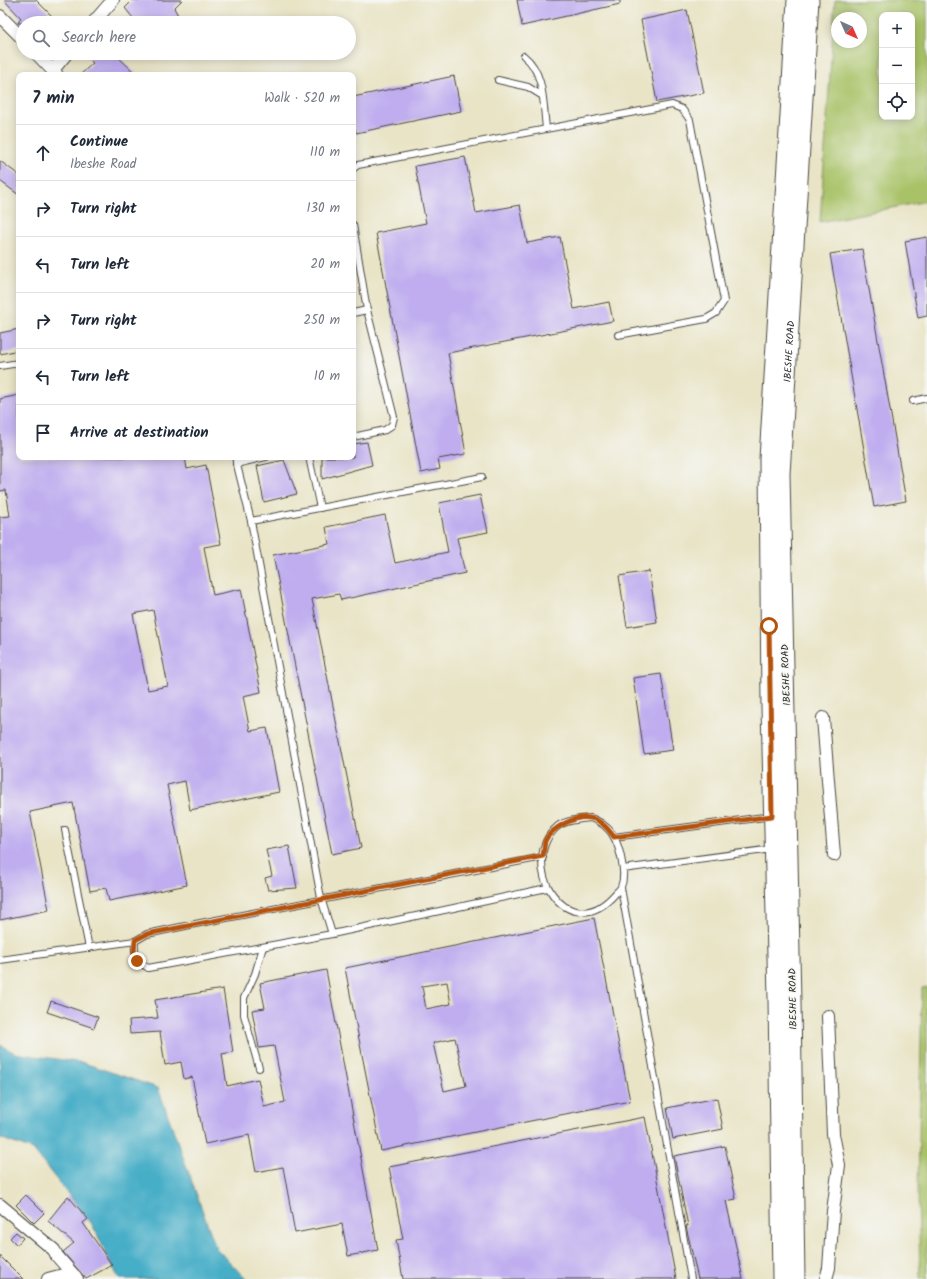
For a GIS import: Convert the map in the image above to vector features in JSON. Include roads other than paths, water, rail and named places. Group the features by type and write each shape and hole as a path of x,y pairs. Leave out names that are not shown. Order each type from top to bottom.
{"main road":[{"name":"IBESHE ROAD","path":"782,1279 777,998 772,849 768,460 796,0"},
{"name":"IBESHE ROAD","path":"796,1279 781,474 810,0"}],"street":[{"path":"99,16 113,0"},
{"path":"0,16 16,32"},
{"path":"43,60 55,72 63,60"},
{"path":"823,718 834,855"},
{"path":"826,1279 829,1268 833,1211 839,1165 834,1134 828,1016"},
{"path":"0,1205 54,1250 57,1256 76,1278"},
{"path":"48,1279 63,1275 76,1278"}],"lane":[{"path":"524,56 533,63 540,80 546,128"},
{"path":"498,80 528,87 541,95"},
{"path":"356,167 672,104 682,109 690,120 724,301 716,313 706,318 618,335"},
{"path":"356,242 368,310 394,417 392,425 385,430 356,436"},
{"path":"356,312 368,310"},
{"path":"0,366 16,363"},
{"path":"913,401 927,398"},
{"path":"236,460 251,521 321,898 332,934"},
{"path":"310,460 320,508"},
{"path":"251,521 482,477"},
{"path":"614,837 772,816"},
{"path":"621,888 608,902 592,910 580,912 566,909 556,900 547,888 543,856 546,840 559,825 578,819 591,818 607,827 614,837 619,851 623,869 621,888 691,1279"},
{"path":"65,830 89,948"},
{"path":"623,869 772,849"},
{"path":"0,960 135,940 147,934 321,898 543,856"},
{"path":"135,940 134,953 137,961 148,968 332,934 547,888"},
{"path":"259,1068 244,1015 244,998 255,974 263,947"}],"water":[{"path":"0,1045 15,1053 84,1063 158,1088 216,1248 246,1279 119,1279 92,1224 33,1150 0,1138"}]}
